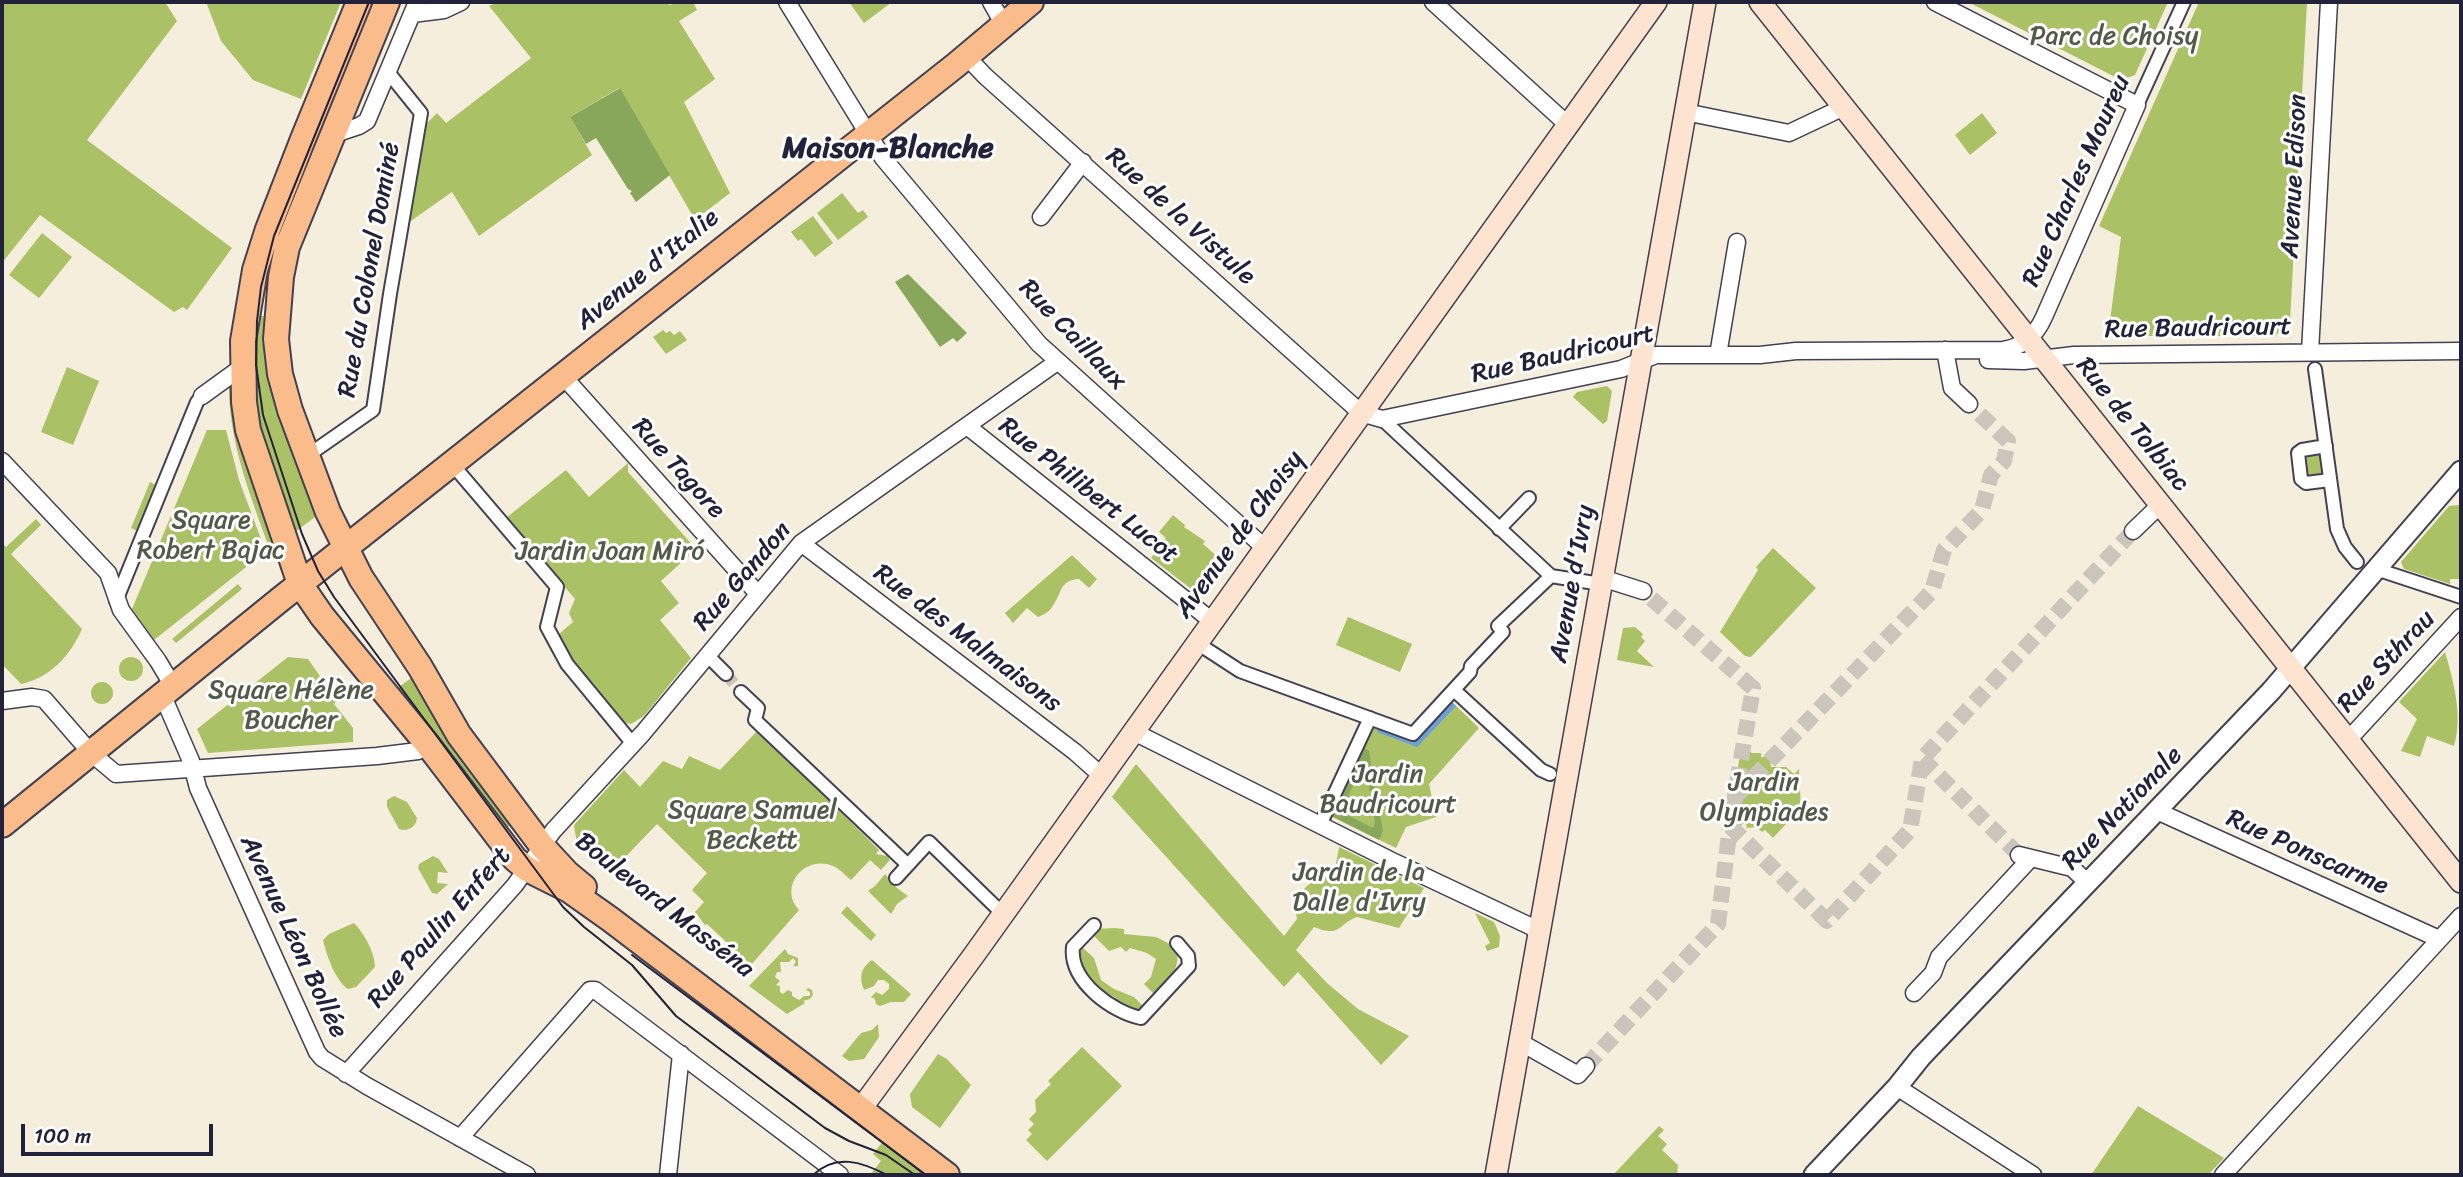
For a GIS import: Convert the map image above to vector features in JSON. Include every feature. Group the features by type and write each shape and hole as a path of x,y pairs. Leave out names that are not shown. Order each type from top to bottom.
{"main road":[{"name":"Boulevard Masséna","path":"359,2 311,116 261,250 245,321 242,367 250,438 300,584 322,616 428,745 514,859 600,912 864,1105 968,1175"},
{"name":"Boulevard Masséna","path":"387,2 287,247 278,306 276,340 280,374 290,410 328,512 361,578 421,667 459,735 542,846 567,873 864,1105 947,1175"},
{"name":"Avenue d'Italie","path":"2,825 300,584 967,57 1031,2"},
{"name":"Avenue de Choisy","path":"864,1105 1265,548 1372,416 1568,125 1656,2"},
{"name":"Avenue d'Ivry","path":"1501,1171 1520,1042 1705,2"},
{"name":"Rue de Tolbiac","path":"1760,2 2461,882"}],"street":[{"path":"332,135 359,127 367,121 414,8 444,10 461,2"},
{"name":"Rue Caillaux","path":"787,2 883,158 1056,362 1265,548"},
{"path":"991,2 1004,24"},
{"path":"1433,2 1568,125"},
{"path":"1935,2 2137,104"},
{"name":"Rue Charles Moureu","path":"2029,339 2039,328 2183,2"},
{"name":"Avenue Edison","path":"2310,352 2329,2"},
{"name":"Rue de la Vistule","path":"967,57 985,76 1372,416"},
{"name":"Rue du Colonel Dominé","path":"307,456 373,410 421,113 388,72"},
{"path":"1685,112 1789,133 1844,107"},
{"path":"1041,217 1083,162"},
{"path":"1718,355 1737,242"},
{"name":"Rue Baudricourt","path":"1946,356 2014,348 2029,339"},
{"name":"Rue Baudricourt","path":"1372,416 1621,369 1657,355 1796,351 2024,360 2074,355 2461,351"},
{"path":"1946,356 1952,388 1969,404"},
{"name":"Rue Gandon","path":"542,846 633,744 801,543 1056,362"},
{"path":"116,601 197,402 242,367"},
{"path":"2315,369 2337,529 2345,547 2357,562"},
{"name":"Rue Tagore","path":"563,376 758,594"},
{"path":"1372,416 1551,576 1602,581 1643,591"},
{"name":"Rue Philibert Lucot","path":"967,426 1212,621"},
{"path":"2326,446 2298,453 2301,480 2306,483 2330,480"},
{"name":"Avenue Léon Bollée","path":"2,461 108,573 114,585 116,601 167,690 198,788 321,1058 527,1175"},
{"path":"452,464 557,587 547,627 567,664 633,744"},
{"name":"Rue Nationale","path":"1814,1175 1897,1087 1921,1057 2291,668 2461,471"},
{"path":"1499,529 1530,498"},
{"path":"2133,531 2160,505"},
{"name":"Rue des Malmaisons","path":"801,543 1102,776"},
{"path":"2376,569 2461,597"},
{"path":"1197,643 1240,671 1413,734 1471,672 1471,666 1503,632 1498,626 1551,576"},
{"name":"Rue Sthrau","path":"2348,740 2461,617"},
{"path":"708,656 726,674"},
{"path":"1454,690 1541,770 1550,774"},
{"path":"741,692 758,708 755,720 908,865"},
{"path":"2,701 32,697 44,699 91,753 116,775 377,756 418,751 428,745"},
{"path":"1320,825 1370,718"},
{"path":"1134,732 1532,927 1539,935"},
{"name":"Rue Ponscarme","path":"2157,811 2438,939"},
{"path":"896,878 929,842 1003,914"},
{"name":"Rue Paulin Enfert","path":"346,1073 527,869 542,846"},
{"path":"878,852 894,852"},
{"path":"1914,993 1933,972 1939,957 2025,856 2071,868 2088,883"},
{"path":"2223,1175 2461,916"},
{"path":"1094,925 1073,947 1075,964 1080,975 1109,1004 1131,1016 1141,1018 1189,966 1188,956 1177,943"},
{"path":"460,1138 590,990 600,993 840,1175"},
{"path":"1520,1042 1578,1075 1586,1066"},
{"path":"668,1175 681,1054"},
{"path":"1897,1087 2033,1175"}],"green space":[{"path":"2,2 165,2 177,21 87,140 232,248 187,310 183,307 174,312 40,215 2,263"},
{"path":"206,2 341,2 301,99 253,80 221,41"},
{"path":"498,2 667,2 670,5 676,2 693,2 697,10 679,21 715,79 684,102 730,193 695,220 619,88 570,117 592,155 479,236 452,192 408,223 423,127 437,113 446,123 531,58 489,6"},
{"path":"849,2 892,2 864,23"},
{"name":"Parc de Choisy","path":"1968,2 2168,2 2135,75 2121,80"},
{"path":"2199,2 2307,2 2290,322 2275,336 2108,336 2121,237 2099,226"},
{"path":"620,88 670,175 636,202 630,193 632,191 628,189 596,138 586,144 570,117"},
{"path":"1982,113 1997,133 1970,155 1955,135"},
{"path":"842,193 858,213 863,210 868,217 838,240 817,213"},
{"path":"813,216 833,243 815,257 801,239 798,241 791,232"},
{"path":"42,233 72,257 39,298 9,275"},
{"path":"908,274 967,333 957,342 953,338 940,347 895,282"},
{"path":"250,314 270,317 319,514 291,535 256,428"},
{"path":"663,330 674,335 680,331 687,340 666,354 653,337"},
{"path":"67,367 99,381 73,445 41,432"},
{"path":"232,381 242,451 275,550 271,553 249,490 232,426 229,382"},
{"path":"1607,386 1612,391 1607,421 1603,424 1573,397 1577,392"},
{"name":"Square Robert Bajac","path":"207,430 226,430 239,480 261,539 255,560 154,640 132,609"},
{"path":"2320,450 2326,474 2307,480 2302,453"},
{"name":"Jardin Joan Miró","path":"628,463 628,472 696,549 661,581 679,603 660,620 691,658 644,716 631,724 622,722 579,673 559,634 573,622 569,613 575,599 506,518 566,470 589,497"},
{"path":"150,482 158,486 139,532 131,528"},
{"path":"2459,505 2461,579 2450,579 2450,584 2404,569 2401,562 2449,506"},
{"path":"1173,515 1184,527 1205,541 1203,544 1227,565 1203,598 1151,558 1166,538 1159,532"},
{"path":"36,519 41,525 11,554 82,629 58,664 41,677 21,684 2,664 2,543 6,547"},
{"path":"1773,548 1816,588 1751,657 1745,656 1720,632 1758,570 1756,567"},
{"path":"1072,555 1097,579 1089,588 1079,579 1068,582 1048,612 1038,617 1027,608 1013,623 1005,613"},
{"path":"238,584 242,589 176,643 172,639"},
{"path":"1348,617 1412,644 1400,672 1336,645"},
{"path":"1635,627 1643,634 1641,637 1645,641 1637,651 1654,667 1617,660 1623,628"},
{"path":"2445,652 2457,711 2454,746 2427,736 2420,757 2401,751 2417,719 2399,702"},
{"path":"131,657 140,660 143,669 140,678 131,681 122,678 119,669 122,660"},
{"name":"Square Hélène Boucher","path":"288,657 308,659 331,692 341,696 334,704 353,728 353,742 208,753 197,729"},
{"path":"414,676 516,821 500,833 392,692"},
{"path":"102,682 110,685 113,693 110,701 102,704 94,701 91,693 94,685"},
{"name":"Jardin Baudricourt","path":"1451,701 1479,728 1429,784 1436,817 1406,827 1396,848 1329,815 1374,723 1416,738"},
{"name":"Square Samuel Beckett","path":"758,730 879,850 876,854 887,856 890,860 881,870 870,860 851,880 833,866 812,865 804,869 797,875 791,892 799,910 751,965 705,925 695,912 704,902 692,890 707,873 657,824 610,873 576,838 574,825 624,770 640,787 663,761 682,769 689,756 720,770"},
{"name":"Jardin Olympiades","path":"1742,744 1752,753 1770,757 1771,767 1786,767 1794,774 1799,769 1801,808 1773,838 1765,830 1762,832 1756,827 1747,828 1746,824 1742,824 1734,840 1726,833"},
{"path":"1362,747 1369,751 1375,789 1369,791 1370,776 1361,774 1346,803 1345,814 1373,828 1375,822 1370,795 1376,794 1383,831 1379,840 1329,815"},
{"name":"Jardin de la Dalle d'Ivry","path":"1136,764 1284,936 1297,919 1297,902 1305,888 1317,879 1334,875 1339,847 1424,888 1399,928 1357,917 1334,931 1314,927 1296,950 1327,983 1358,1009 1409,1036 1381,1065 1298,972 1284,987 1112,797"},
{"path":"394,796 407,802 417,818 411,828 399,829 387,807 387,800"},
{"path":"433,856 439,859 448,873 438,872 437,883 448,884 437,894 432,893 418,868 419,864"},
{"path":"885,874 908,896 897,904 891,914 868,891"},
{"path":"847,906 876,935 871,941 841,913"},
{"path":"1475,913 1494,922 1500,936 1499,947 1487,951 1485,946 1490,943"},
{"path":"354,923 368,944 375,967 356,987 348,989 336,974 323,940 329,934"},
{"path":"1097,929 1124,929 1124,934 1156,937 1176,947 1175,968 1156,996 1144,984 1151,977 1156,959 1130,948 1126,952 1121,947 1109,951 1092,934"},
{"path":"1081,946 1094,958 1101,980 1134,997 1145,1008 1141,1011 1114,1000 1115,997 1111,998 1092,983 1078,959 1076,950"},
{"path":"785,949 788,954 798,958 798,966 793,966 796,962 793,958 789,962 780,962 781,972 777,972 775,977 780,981 776,985 780,986 780,992 783,994 788,990 799,1000 810,996 810,992 806,990 808,988 813,995 787,1014 749,986"},
{"path":"872,960 911,994 904,1002 891,1002 880,1006 876,1004 871,997 876,992 882,995 889,989 889,984 884,980 878,980 874,986 864,990 862,973"},
{"path":"878,1024 879,1037 864,1059 849,1061 842,1056 861,1033 872,1030"},
{"path":"1082,1047 1122,1086 1047,1161 1026,1140 1032,1134 1028,1130 1034,1124 1029,1119 1036,1112 1035,1100 1051,1084 1048,1081"},
{"path":"938,1054 947,1059 971,1085 940,1128 912,1107 910,1094"},
{"path":"2138,1106 2224,1158 2208,1175 2091,1175"},
{"path":"1659,1126 1664,1130 1658,1136 1667,1144 1662,1150 1678,1165 1677,1175 1613,1175"},
{"path":"884,1140 931,1175 870,1175 881,1161 873,1154"}],"water":[{"path":"1451,701 1456,706 1417,747 1377,732 1380,725 1416,738"}],"tunnel":[{"path":"1736,796 1932,591 1944,550 1982,510 1991,475 2004,461 2008,441 1969,404"},
{"path":"1730,826 1827,921 1910,830 1922,759 2133,531"},
{"path":"1586,1066 1718,924 1730,826 1753,688 1643,591"},
{"path":"726,674 741,692"},
{"path":"1922,759 2019,855"}],"tram line":[{"path":"369,2 274,236 261,287 257,321 256,365 263,415 302,534 318,571 334,597 563,907 632,965 676,1016 825,1128 849,1141 886,1155 915,1175"},
{"path":"632,955 926,1175"},
{"path":"813,1175 822,1168 840,1162 859,1163 887,1175"}],"district":[{"name":"Maison-Blanche","path":"888,149"}]}
